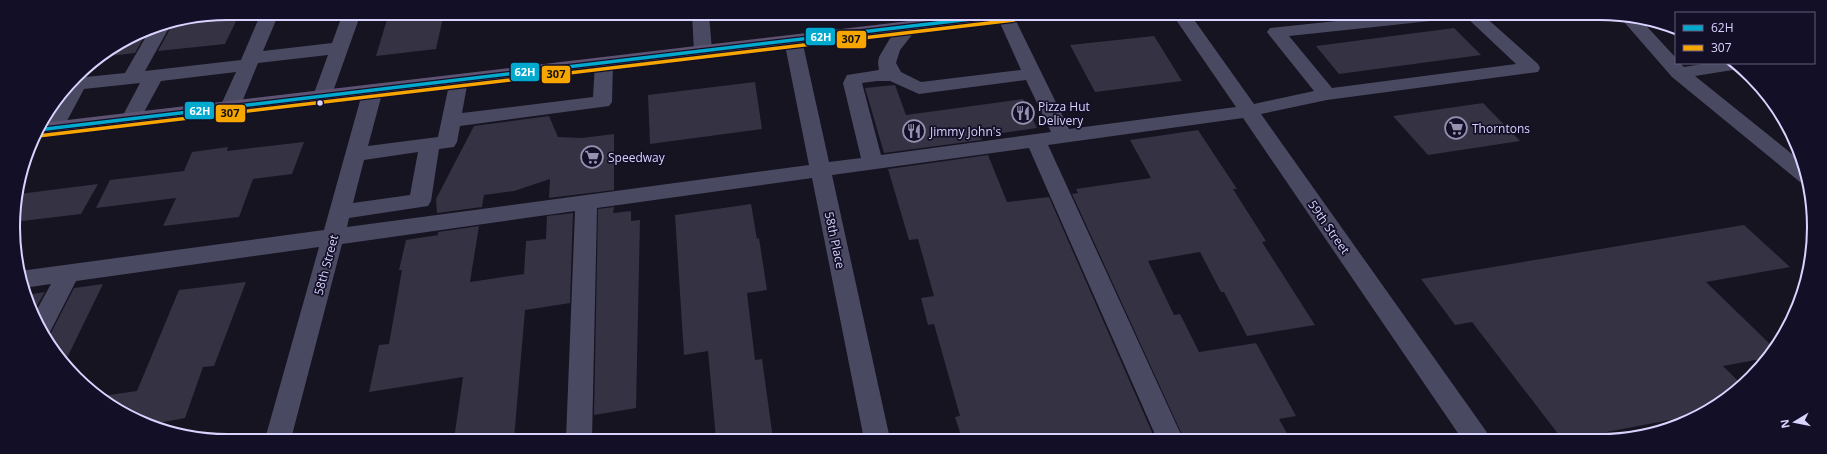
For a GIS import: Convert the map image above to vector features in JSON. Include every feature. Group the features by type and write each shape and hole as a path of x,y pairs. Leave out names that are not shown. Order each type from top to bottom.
{"main road":[{"path":"45,129 963,20"}],"street":[{"path":"230,107 267,20"},
{"path":"323,96 350,20"},
{"path":"700,20 703,51"},
{"path":"1010,20 1062,137"},
{"name":"59th Street","path":"1185,20 1473,434"},
{"path":"1343,20 1351,24"},
{"path":"1326,94 1276,32 1351,24 1368,20"},
{"path":"27,279 1248,111 1326,94 1531,68 1478,20"},
{"path":"1634,23 1679,73 1799,171"},
{"path":"910,26 887,57 886,66 888,71 894,76 919,88 1033,74"},
{"path":"132,78 158,32"},
{"name":"58th Place","path":"793,40 876,434"},
{"path":"78,84 132,78 340,48"},
{"path":"451,121 602,102 604,63"},
{"path":"1679,73 1729,66"},
{"path":"130,119 154,75"},
{"path":"873,163 852,83 854,79 877,75 894,76"},
{"path":"356,154 447,142 459,80"},
{"name":"58th Street","path":"279,434 373,90"},
{"path":"45,129 63,101"},
{"path":"1036,140 1168,434"},
{"path":"340,212 420,201 430,144"},
{"path":"579,434 586,202"},
{"path":"43,322 68,274"}],"building":[{"path":"213,20 237,20 225,44 158,51 171,28"},
{"path":"387,20 442,20 436,49 376,56"},
{"path":"1454,28 1481,55 1339,74 1316,46"},
{"path":"1154,36 1182,81 1095,92 1070,45"},
{"path":"144,38 135,53 111,56 135,41"},
{"path":"755,82 762,129 650,144 648,95"},
{"path":"895,85 906,115 1023,99 1037,128 980,136 982,140 884,153 865,88"},
{"name":"Thorntons","path":"1483,103 1520,141 1428,155 1393,116"},
{"name":"Speedway","path":"549,116 558,137 582,138 614,134 614,190 549,198 550,179 514,191 484,195 482,207 437,213 436,199 474,126"},
{"path":"1198,130 1237,189 1233,189 1266,241 1262,242 1315,325 1247,336 1224,292 1221,292 1200,252 1148,261 1174,315 1180,314 1199,352 1256,343 1296,416 1279,419 1287,434 1182,434 1072,194 1078,193 1076,189 1151,178 1130,140"},
{"path":"304,142 292,174 253,179 239,217 163,226 176,198 96,208 110,180 184,171 192,152 228,147 227,151"},
{"path":"988,155 1007,202 1049,197 1153,434 960,434 955,417 960,416 934,324 928,325 921,298 934,296 918,239 909,240 888,169"},
{"path":"98,184 81,214 20,221 23,193"},
{"path":"751,204 757,239 759,238 767,290 747,293 755,360 762,359 772,434 716,434 708,351 684,355 675,215"},
{"path":"614,207 613,213 631,211 631,221 640,220 636,408 594,415 598,209"},
{"path":"573,213 570,303 525,310 514,434 455,434 463,377 369,392 379,345 389,344 402,270 399,270 406,240 438,235 438,232 479,226 470,282 524,274 526,241 546,239 547,216"},
{"path":"1744,225 1790,267 1706,282 1770,344 1759,359 1723,366 1738,381 1736,383 1704,406 1678,419 1596,434 1558,434 1472,322 1455,325 1421,279"},
{"path":"246,282 214,366 203,367 185,418 159,423 135,413 107,395 137,391 179,290"},
{"path":"103,284 67,358 50,333 74,288"},
{"path":"45,292 36,307 31,294"}],"transit line":[{"name":"62H","path":"44,129 963,20"},
{"name":"307","path":"41,136 1014,20"}],"place":[{"name":"Pizza Hut Delivery","path":"1023,113"},
{"name":"Thorntons","path":"1456,128"},
{"name":"Jimmy John's","path":"914,131"},
{"name":"Speedway","path":"592,157"}]}
